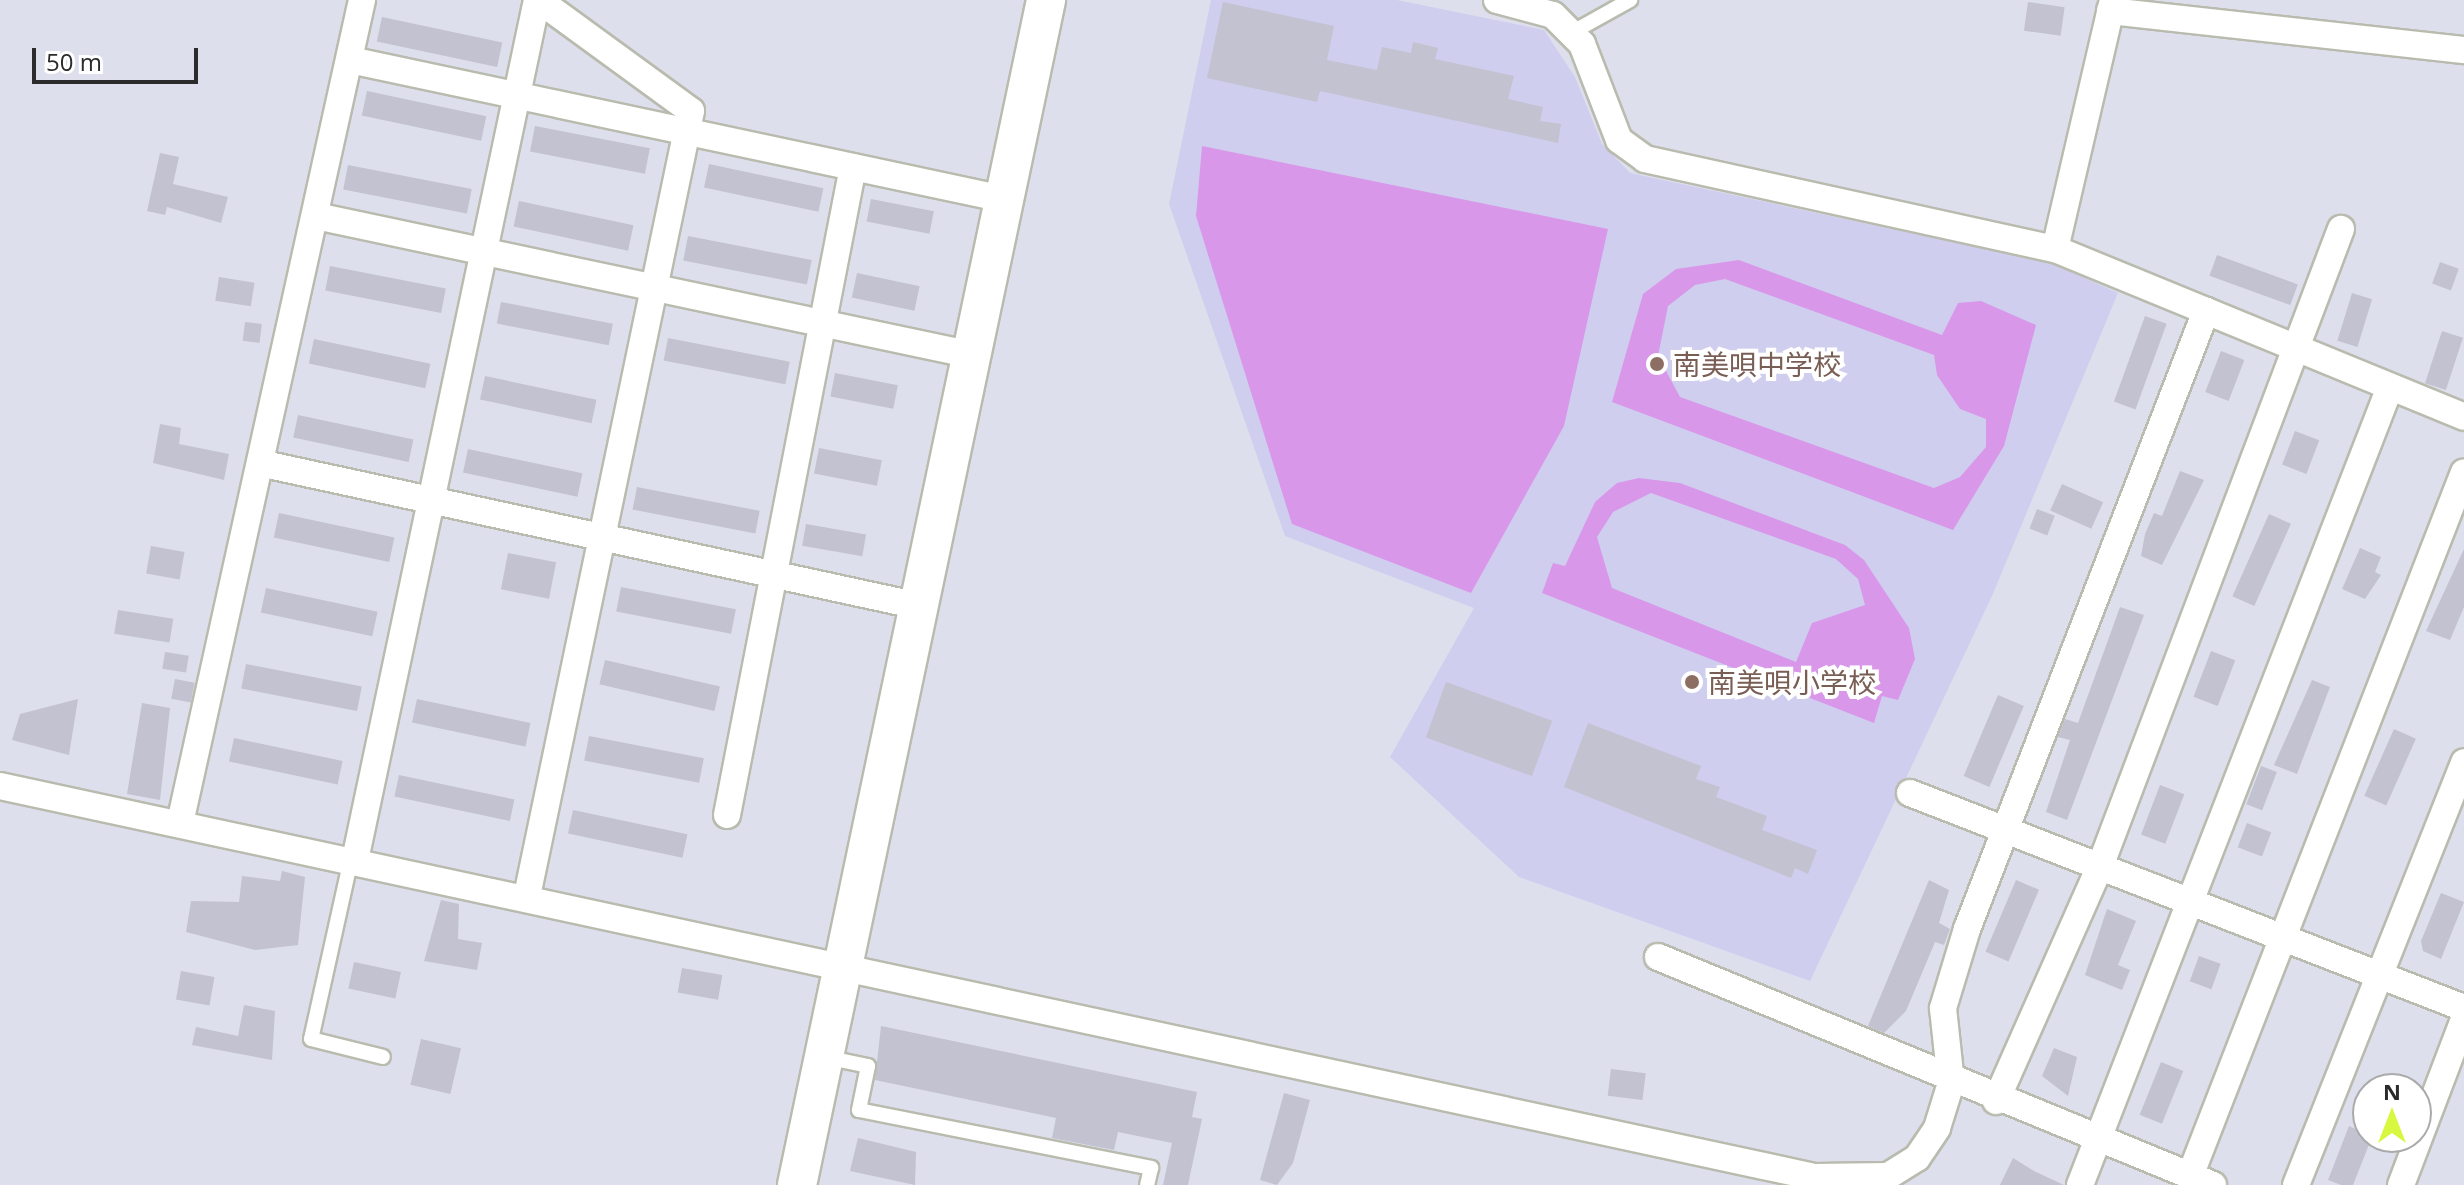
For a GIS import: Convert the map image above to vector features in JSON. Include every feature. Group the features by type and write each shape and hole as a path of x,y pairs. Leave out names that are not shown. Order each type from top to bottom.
{"street":[{"path":"180,823 264,464 362,0"},
{"path":"353,860 432,501 514,95 538,0 691,111 527,896"},
{"path":"797,1185 837,970 919,606 1046,0"},
{"path":"1513,2 1553,15 1582,44 1619,140 1645,159 2055,249 2464,417"},
{"path":"2055,249 2112,6 2464,50"},
{"path":"350,60 1004,199"},
{"path":"727,815 770,575 853,167"},
{"path":"316,216 972,355"},
{"path":"1996,1101 2101,864 2298,350 2341,229"},
{"path":"0,786 527,896 837,970 1855,1182 1888,1176 1917,1158 1937,1128 1951,1083 1943,1008 2005,829 2206,311"},
{"path":"2080,1185 2390,387"},
{"path":"264,464 919,606"},
{"path":"1658,957 1951,1083 2201,1181 2285,935 2464,472"},
{"path":"2296,1185 2382,975 2464,762"},
{"path":"1910,793 2194,898 2464,1008"},
{"path":"2401,1185 2464,1019"}],"lane":[{"path":"1571,33 1630,0"},
{"path":"353,860 311,1039 383,1057"},
{"path":"821,1056 868,1066 859,1110 1151,1168 1147,1185"}],"shaded area":[{"name":"南美唄中学校","path":"1211,0 1397,0 1544,30 1575,77 1602,144 1630,173 2051,263 2118,293 1992,596 1810,981 1519,877 1390,757 1474,608 1285,536 1169,204"},
{"path":"1202,146 1608,229 1564,426 1471,593 1292,524 1196,216"},
{"path":"1739,260 1942,335 1958,303 1981,301 2036,325 2004,446 1953,530 1612,402 1643,294 1676,269","holes":["1725,279 1934,355 1937,375 1960,409 1986,419 1986,447 1960,477 1934,488 1680,397 1658,356 1668,306 1695,285"]},
{"path":"1639,478 1680,483 1845,545 1864,560 1909,628 1915,659 1898,700 1882,696 1874,723 1542,593 1553,563 1565,566 1595,502 1617,483","holes":["1651,493 1836,559 1858,579 1865,605 1812,623 1796,662 1612,588 1597,537 1613,512"]}],"building":[{"path":"1223,2 1334,26 1327,60 1377,70 1382,47 1411,53 1413,42 1438,48 1435,59 1514,76 1508,99 1543,107 1540,121 1561,124 1558,143 1320,91 1317,102 1207,78"},
{"path":"2028,2 2065,7 2061,36 2024,31"},
{"path":"382,17 502,43 497,67 377,41"},
{"path":"367,91 486,116 481,141 362,115"},
{"path":"535,126 650,148 645,174 530,152"},
{"path":"160,153 179,157 173,184 228,197 221,223 167,207 165,215 147,211"},
{"path":"709,164 823,188 818,212 704,187"},
{"path":"348,165 472,189 467,214 343,190"},
{"path":"871,199 934,211 929,234 867,222"},
{"path":"519,201 633,225 628,251 514,226"},
{"path":"688,236 812,260 807,285 683,261"},
{"path":"2217,255 2298,284 2290,305 2209,276"},
{"path":"2440,262 2459,269 2451,290 2432,284"},
{"path":"330,266 446,289 441,313 325,291"},
{"path":"857,273 920,286 914,311 852,297"},
{"path":"219,277 255,283 251,306 215,301"},
{"path":"2352,293 2372,299 2357,347 2337,341"},
{"path":"501,302 613,324 609,345 497,324"},
{"path":"2145,316 2167,324 2135,409 2114,402"},
{"path":"245,322 262,324 260,343 243,341"},
{"path":"2442,331 2463,338 2446,390 2425,383"},
{"path":"668,338 790,362 785,384 664,361"},
{"path":"314,339 430,364 425,388 309,363"},
{"path":"2221,351 2244,360 2229,401 2205,392"},
{"path":"835,373 898,385 893,409 830,397"},
{"path":"485,376 597,400 592,423 480,399"},
{"path":"298,415 413,440 409,462 293,437"},
{"path":"160,424 181,428 179,444 229,454 224,480 153,463"},
{"path":"2295,431 2319,440 2306,474 2282,465"},
{"path":"819,448 882,460 877,486 814,474"},
{"path":"468,449 582,473 577,497 463,472"},
{"path":"2180,471 2204,480 2162,565 2141,556 2145,534 2154,513 2162,516"},
{"path":"2062,484 2103,502 2091,529 2050,510"},
{"path":"637,487 760,511 755,533 633,510"},
{"path":"2037,509 2055,516 2047,535 2029,529"},
{"path":"279,513 394,538 389,562 274,537"},
{"path":"2269,514 2291,524 2254,606 2232,596"},
{"path":"806,524 866,535 862,556 802,546"},
{"path":"151,546 184,552 180,579 146,574"},
{"path":"2360,548 2381,557 2375,572 2381,575 2365,599 2342,589"},
{"path":"2464,549 2464,607 2450,640 2426,631"},
{"path":"508,553 556,562 549,599 501,589"},
{"path":"621,587 736,609 731,634 616,612"},
{"path":"266,588 378,612 372,636 261,612"},
{"path":"2120,607 2144,615 2067,820 2046,812 2070,740 2058,737 2065,719 2078,723"},
{"path":"118,610 173,619 170,642 114,634"},
{"path":"2211,651 2235,660 2218,706 2193,697"},
{"path":"165,652 189,656 186,673 162,669"},
{"path":"605,660 720,687 714,711 599,684"},
{"path":"246,664 362,687 357,711 241,689"},
{"path":"175,679 195,683 191,702 171,699"},
{"path":"2312,680 2330,687 2297,774 2274,765"},
{"path":"1446,682 1552,721 1532,776 1426,737"},
{"path":"1998,695 2024,706 1989,787 1964,776"},
{"path":"78,699 69,755 12,740 20,714"},
{"path":"417,699 530,723 525,747 412,722"},
{"path":"142,703 170,708 160,800 127,794"},
{"path":"1588,723 1701,766 1696,779 1720,787 1716,797 1767,816 1762,830 1817,850 1808,874 1795,868 1791,878 1564,787"},
{"path":"2394,729 2416,739 2386,805 2364,796"},
{"path":"589,736 704,758 699,783 584,761"},
{"path":"234,738 343,761 338,785 229,761"},
{"path":"2261,766 2277,772 2262,810 2246,804"},
{"path":"399,775 514,800 510,821 394,797"},
{"path":"2160,785 2184,794 2165,844 2141,834"},
{"path":"573,810 687,834 682,858 568,833"},
{"path":"2247,823 2271,832 2262,857 2238,847"},
{"path":"282,871 305,877 298,945 255,950 186,932 191,901 239,902 242,876 280,881"},
{"path":"1929,880 1949,890 1939,923 1950,929 1944,945 1935,942 1906,1011 1884,1033 1868,1026"},
{"path":"2016,880 2039,890 2009,962 1986,952"},
{"path":"2441,893 2464,902 2441,959 2423,951 2421,941"},
{"path":"441,900 459,904 458,939 482,943 477,970 424,961"},
{"path":"2107,909 2136,921 2118,965 2130,970 2122,990 2085,975"},
{"path":"2199,956 2221,964 2211,989 2190,981"},
{"path":"354,962 401,972 395,998 348,988"},
{"path":"682,968 722,975 718,1000 678,993"},
{"path":"181,971 214,977 209,1005 176,1000"},
{"path":"244,1005 275,1011 272,1060 192,1045 196,1027 238,1036"},
{"path":"881,1026 1197,1092 1192,1117 1202,1119 1188,1185 1163,1185 1172,1143 1118,1132 1114,1150 1052,1138 1056,1118 875,1080"},
{"path":"421,1039 461,1048 450,1094 410,1085"},
{"path":"2054,1048 2077,1057 2068,1096 2042,1076"},
{"path":"2161,1062 2183,1071 2162,1124 2140,1115"},
{"path":"1611,1069 1646,1073 1642,1100 1608,1096"},
{"path":"1284,1093 1310,1100 1293,1163 1277,1185 1260,1180"},
{"path":"2349,1126 2352,1127 2352,1153 2366,1153 2353,1185 2328,1180"},
{"path":"858,1138 916,1152 915,1185 850,1171"},
{"path":"2013,1158 2034,1171 2064,1185 2000,1185"}],"place":[{"name":"南美唄中学校","path":"1657,364"},
{"name":"南美唄小学校","path":"1692,682"}]}
